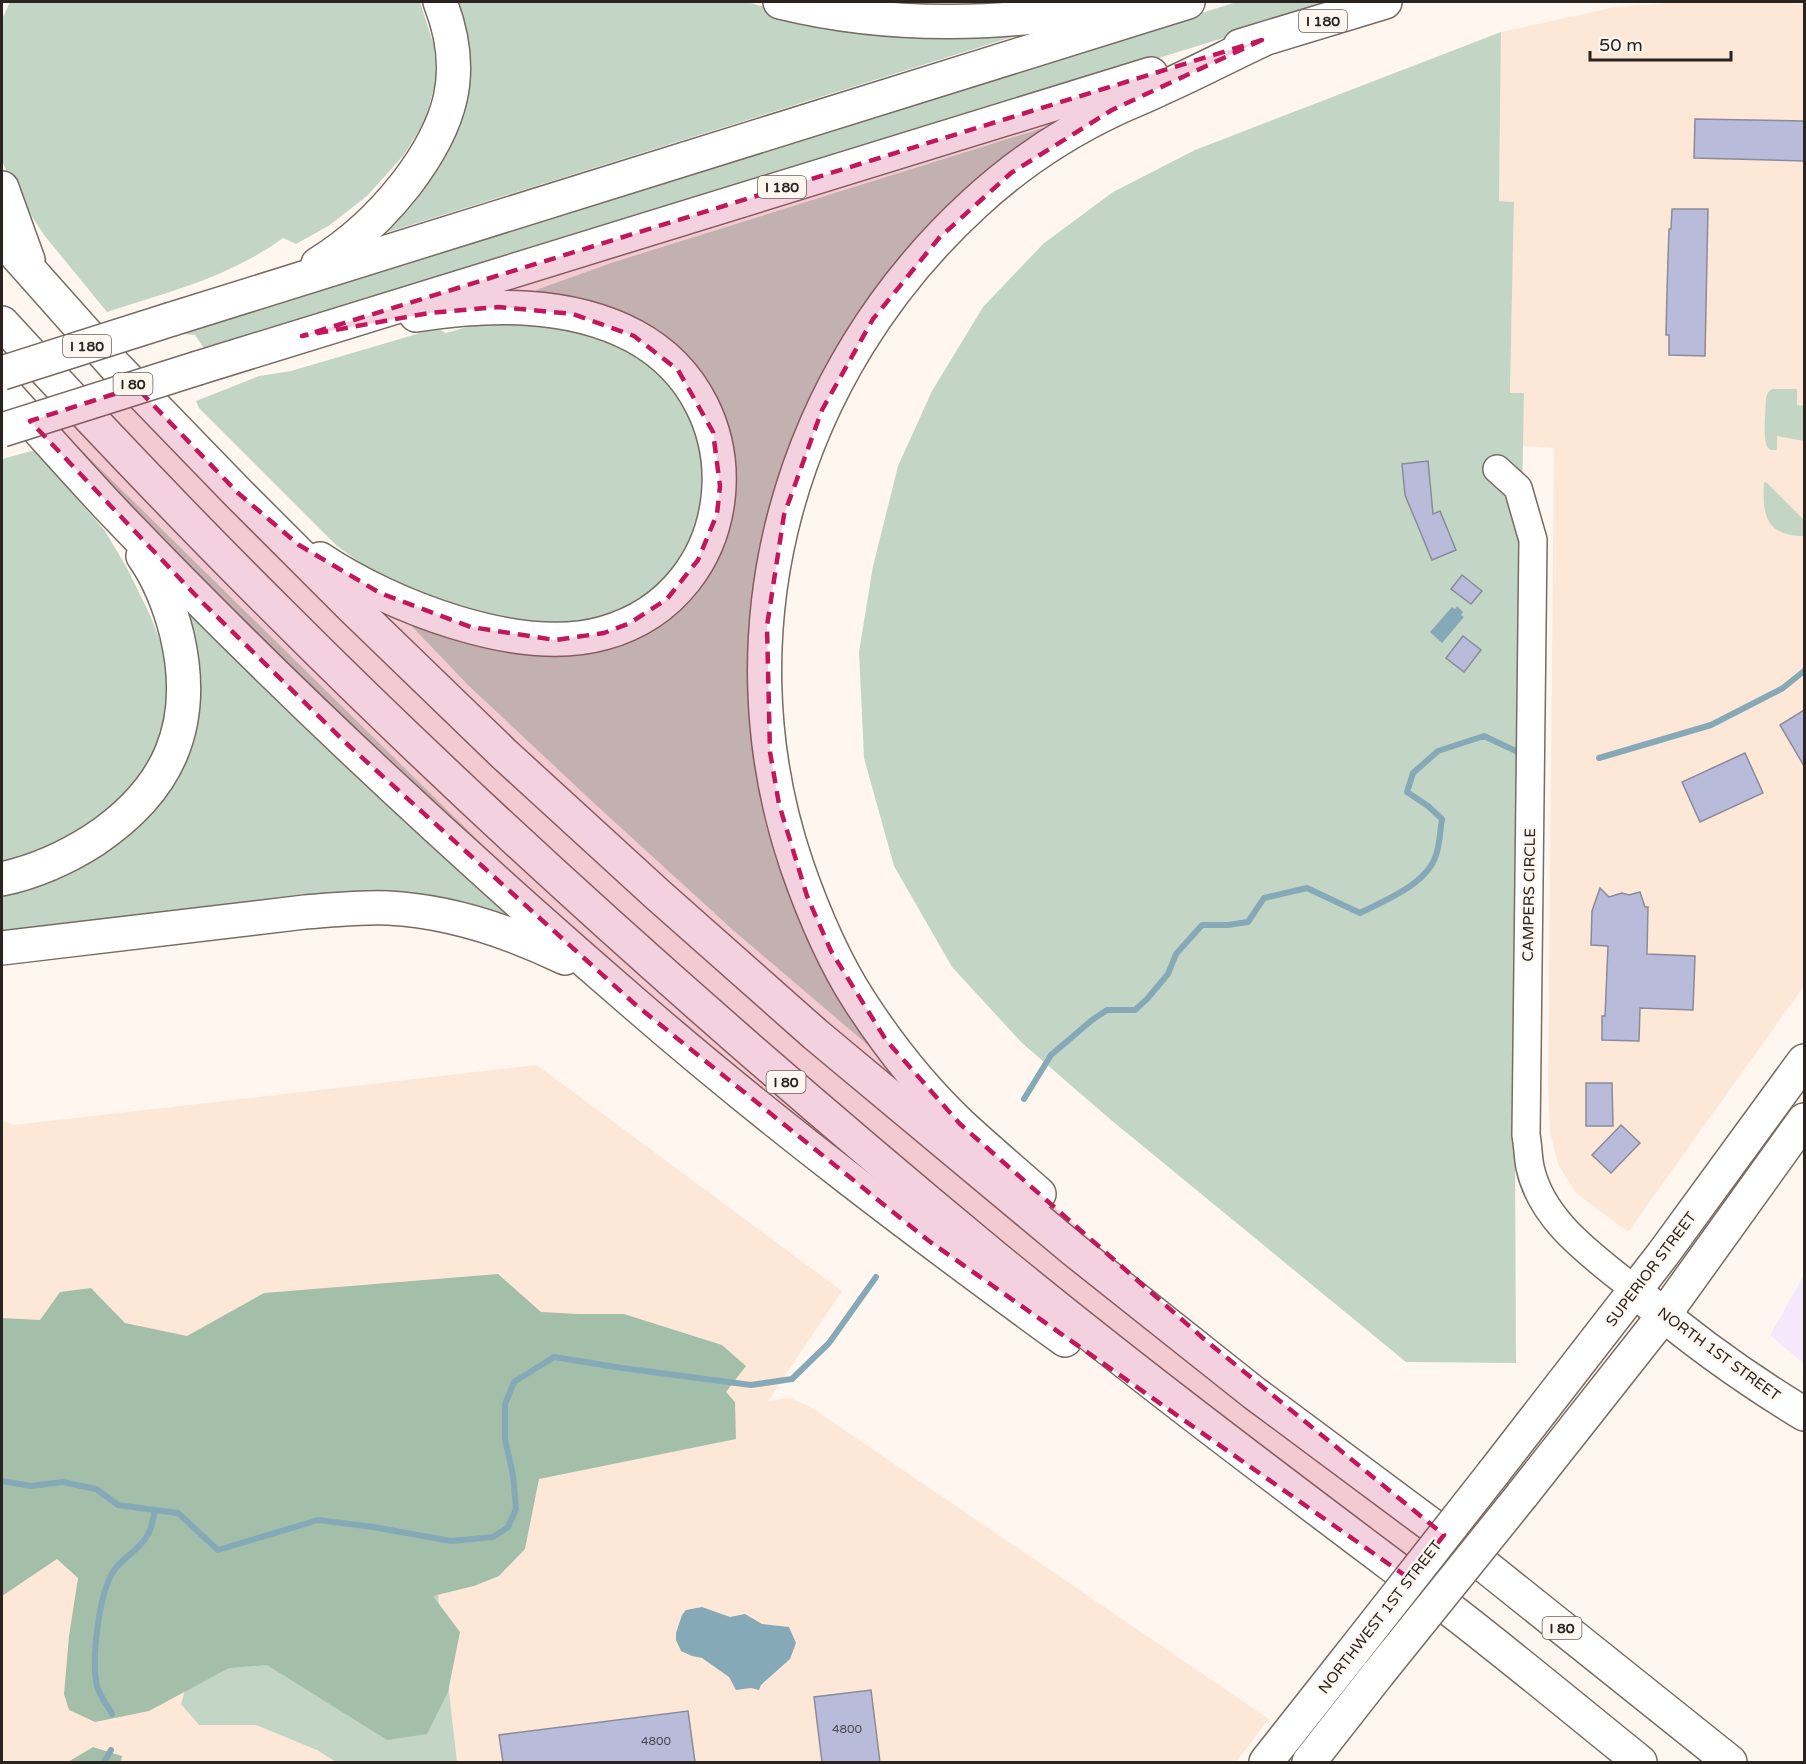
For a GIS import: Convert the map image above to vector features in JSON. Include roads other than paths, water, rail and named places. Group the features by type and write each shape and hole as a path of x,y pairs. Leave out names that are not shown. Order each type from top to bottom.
{"main road":[{"path":"274,288 311,269 360,234 391,203 431,149 444,122 454,76 449,24 440,2"},
{"path":"780,2 864,18 984,22 1039,17 1144,2"},
{"name":"I 180","path":"2,373 1188,2"},
{"name":"I 180","path":"2,430 1385,2"},
{"path":"1262,40 1112,110 1060,140 1011,174 976,202 939,238 904,277 873,319 846,363 822,410 800,465 784,515 772,574 766,626 765,693 770,752 779,804 791,847 807,896 831,951 876,1026 916,1077 969,1131 1204,1339 1391,1496"},
{"path":"2,188 31,271"},
{"name":"I 80","path":"2,239 115,366 353,608 504,754 815,1034 1074,1250 1254,1393 1465,1550 1730,1762"},
{"path":"238,493 265,519 299,545 335,569 380,593 471,627 555,640 577,639 604,633 630,623 649,612 667,598 686,578 708,540 717,514 720,486 719,459 713,432 703,406 692,387 678,370 657,351 634,336 607,324 573,314 538,308 498,307 429,313 302,336"},
{"name":"I 80","path":"2,324 126,458 284,618 596,914 804,1097 996,1258 1174,1400 1431,1595 1640,1762"},
{"path":"2,389 108,505 203,603 347,744 485,872 637,1006 792,1134 929,1241 1085,1355 1218,1448 1337,1525"},
{"path":"2,879 48,865 80,849 110,829 137,806 155,784 169,760 179,733 183,705 183,677 180,649 172,615 155,572 108,505"},
{"path":"2,948 304,912 348,908 389,908 437,914 483,924 528,940 566,958 637,1006"},
{"name":"SUPERIOR STREET","path":"1494,1472 1636,1290 1804,1061"},
{"path":"1309,1762 1664,1315 1804,1120"},
{"name":"NORTH 1ST STREET","path":"1636,1290 1664,1315 1715,1353 1804,1414"},
{"name":"NORTHWEST 1ST STREET","path":"1266,1762 1494,1472"}],"street":[{"name":"CAMPERS CIRCLE","path":"1497,469 1518,488 1533,540 1526,1135 1531,1168 1544,1203 1576,1243 1636,1290"}],"water":[{"path":"1457,606 1463,612 1461,615 1464,617 1442,643 1430,632 1452,607 1455,609"},
{"path":"702,1607 730,1617 745,1614 762,1624 789,1627 796,1643 790,1659 761,1685 759,1690 751,1688 736,1690 729,1677 702,1658 681,1651 676,1640 682,1615 686,1610"}],"waterway":[{"path":"1599,758 1711,725 1783,688 1804,671"},
{"path":"1024,1099 1051,1055 1092,1020 1107,1010 1135,1010 1147,999 1168,974 1176,954 1202,925 1248,922 1264,898 1307,888 1360,913 1415,883 1431,865 1436,855 1442,819 1407,792 1413,773 1438,751 1484,736 1518,752"},
{"path":"112,1714 98,1689 95,1674 96,1643 101,1608 109,1579 115,1569 147,1536 155,1510 178,1513 218,1550 318,1520 451,1541 493,1537 508,1527 516,1509 513,1475 505,1439 505,1404 514,1382 554,1357 751,1385 792,1379 829,1343 876,1277"},
{"path":"2,1481 31,1486 62,1482 96,1489 118,1505 155,1510"},
{"path":"104,1762 111,1750"}]}
